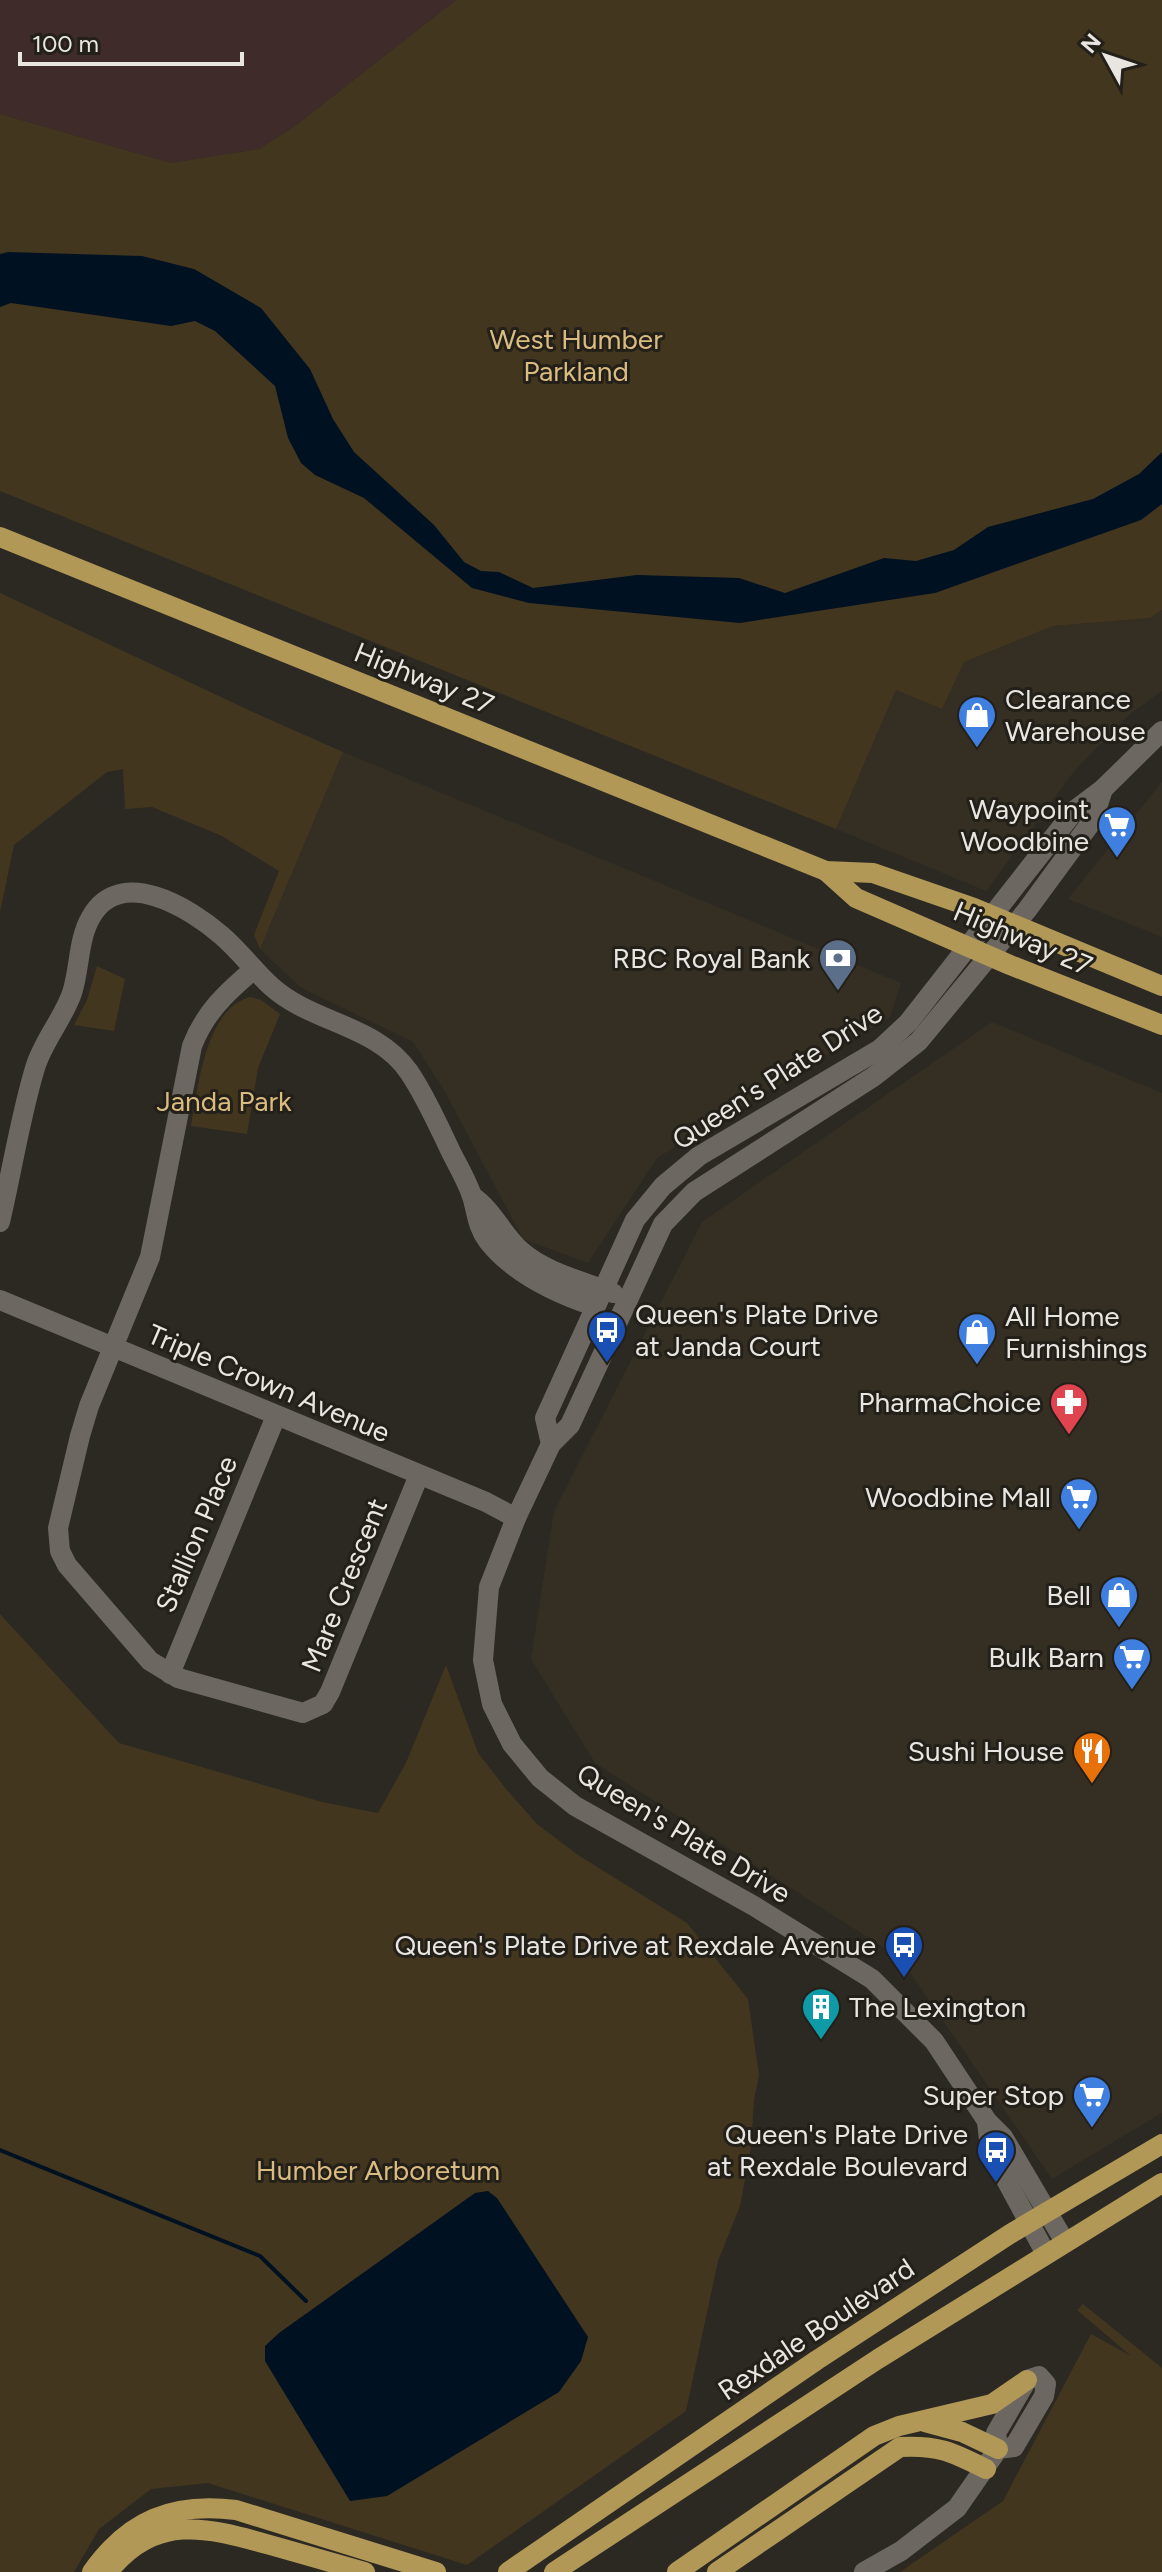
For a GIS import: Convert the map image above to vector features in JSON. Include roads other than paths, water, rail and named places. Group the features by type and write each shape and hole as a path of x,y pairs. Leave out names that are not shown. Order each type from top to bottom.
{"main road":[{"name":"Highway 27","path":"0,537 826,871 873,873 993,915 1162,986"},
{"name":"Highway 27","path":"826,871 856,898 989,956 1162,1025"},
{"name":"Rexdale Boulevard","path":"510,2571 817,2360 1029,2223 1162,2144"},
{"name":"Rexdale Boulevard","path":"554,2572 832,2388 1162,2183"},
{"path":"817,2360 828,2372 832,2388"},
{"path":"677,2572 874,2436 899,2426 992,2404 1027,2380"},
{"path":"925,2422 962,2432 998,2449"},
{"path":"717,2572 900,2447 947,2449 986,2469"},
{"path":"92,2572 113,2546 142,2524 188,2508 212,2507 236,2510 436,2572"},
{"path":"108,2572 119,2559 143,2541 170,2531 200,2528 229,2533 365,2572"}],"street":[{"name":"Queen's Plate Drive","path":"551,1444 545,1418 635,1220 663,1186 699,1156 880,1049 908,1023 1075,810 1103,789 1162,731"},
{"name":"Queen's Plate Drive","path":"1065,2242 1003,2137 987,2121 926,2030 872,1979 754,1906 575,1806 540,1778 512,1744 492,1704 483,1660 489,1587 516,1518 551,1444 570,1425 663,1224 694,1192 873,1077 919,1041 1014,925 1093,820 1103,789"},
{"path":"0,1222 35,1067 73,991 86,930 93,913 103,902 122,893 149,893 220,933 273,988 294,1004 376,1042 393,1054 420,1090 472,1196 486,1205 498,1226 523,1253 599,1298 628,1298"},
{"name":"Mare Crescent","path":"254,969 216,1003 192,1046 150,1257 85,1417 57,1538 67,1565 150,1661 170,1674 303,1713 323,1704 330,1692 419,1475"},
{"path":"776,1112 788,1131"},
{"name":"Triple Crown Avenue","path":"0,1300 494,1505 516,1518"},
{"name":"Stallion Place","path":"170,1674 276,1416"},
{"name":"Queen's Plate Drive","path":"987,2121 990,2150 1046,2254"},
{"path":"864,2572 901,2551 957,2508 998,2449 1014,2447 1047,2388 1044,2379 1033,2376 1027,2380"}],"water":[{"path":"0,254 142,256 194,269 261,308 310,369 333,419 354,452 434,525 464,562 481,571 499,572 533,588 637,575 739,578 785,593 884,558 916,561 954,550 988,527 1093,499 1139,474 1162,452 1162,504 1141,520 935,593 740,623 529,603 472,588 364,498 315,475 301,463 288,438 275,386 215,331 195,321 171,326 11,303 0,307"},
{"path":"488,2191 497,2198 588,2337 581,2361 559,2392 387,2496 350,2501 265,2361 265,2346 475,2193"}],"waterway":[{"path":"0,2150 260,2256 306,2301"}],"place":[{"name":"Clearance Warehouse","path":"977,749"},
{"name":"Waypoint Woodbine","path":"1117,859"},
{"name":"RBC Royal Bank","path":"838,992"},
{"name":"Queen's Plate Drive at Janda Court","path":"607,1364"},
{"name":"All Home Furnishings","path":"977,1366"},
{"name":"PharmaChoice","path":"1069,1436"},
{"name":"Woodbine Mall","path":"1079,1531"},
{"name":"Bell","path":"1119,1629"},
{"name":"Bulk Barn","path":"1132,1691"},
{"name":"Sushi House","path":"1092,1785"},
{"name":"Queen's Plate Drive at Rexdale Avenue","path":"904,1979"},
{"name":"The Lexington","path":"821,2041"},
{"name":"Super Stop","path":"1092,2129"},
{"name":"Queen's Plate Drive at Rexdale Boulevard","path":"996,2184"}],"park label":[{"name":"West Humber Parkland","path":"576,355"},
{"name":"Janda Park","path":"224,1101"},
{"name":"Humber Arboretum","path":"378,2170"}]}
